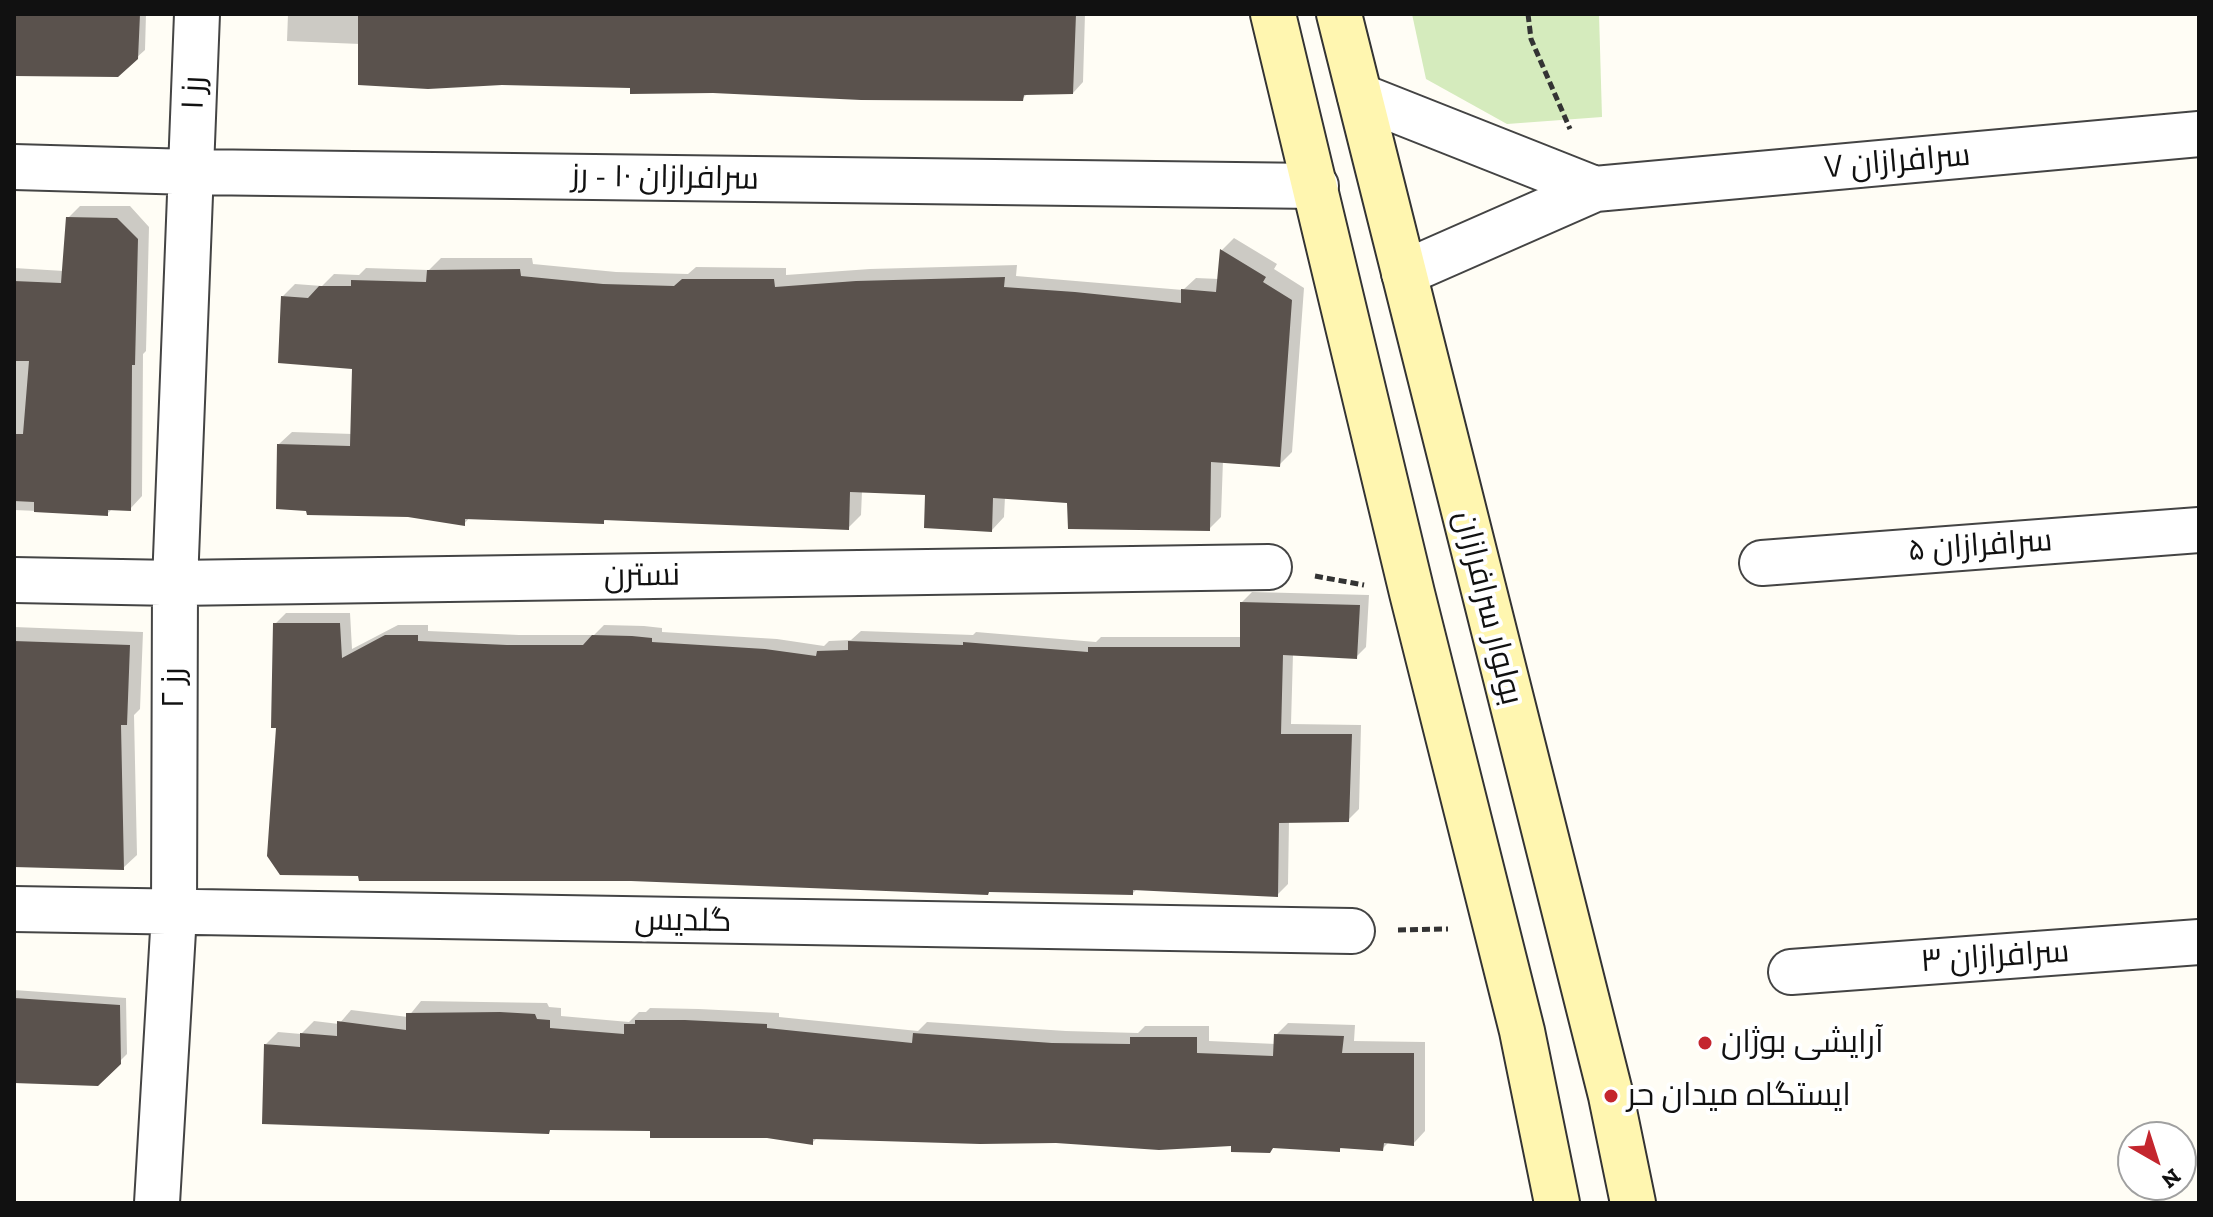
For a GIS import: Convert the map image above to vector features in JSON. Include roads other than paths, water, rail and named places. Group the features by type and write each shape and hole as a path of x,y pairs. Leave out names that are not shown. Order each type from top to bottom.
{"main road":[{"path":"1273,14 1412,593 1522,1031 1557,1203"},
{"name":"بولوار سرافرازان","path":"1339,14 1611,1096 1633,1203"}],"street":[{"name":"رز ۱","path":"192,172 197,14"},
{"path":"1360,96 1595,189"},
{"name":"سرافرازان ۷","path":"1595,189 2199,134"},
{"name":"سرافرازان ۱۰ - رز","path":"14,167 192,172 1316,186"},
{"name":"رز ۲","path":"157,1203 174,914 175,583 192,172"},
{"path":"1404,273 1595,189"},
{"name":"سرافرازان ۵","path":"1762,563 2199,530"},
{"name":"نسترن","path":"14,580 175,583 1269,567"},
{"name":"گلدیس","path":"14,909 1352,931"},
{"name":"سرافرازان ۳","path":"1791,972 2199,942"}],"place":[{"name":"آرایشی بوژان","path":"1705,1043"},
{"name":"ایستگاه میدان حر","path":"1611,1096"}]}
